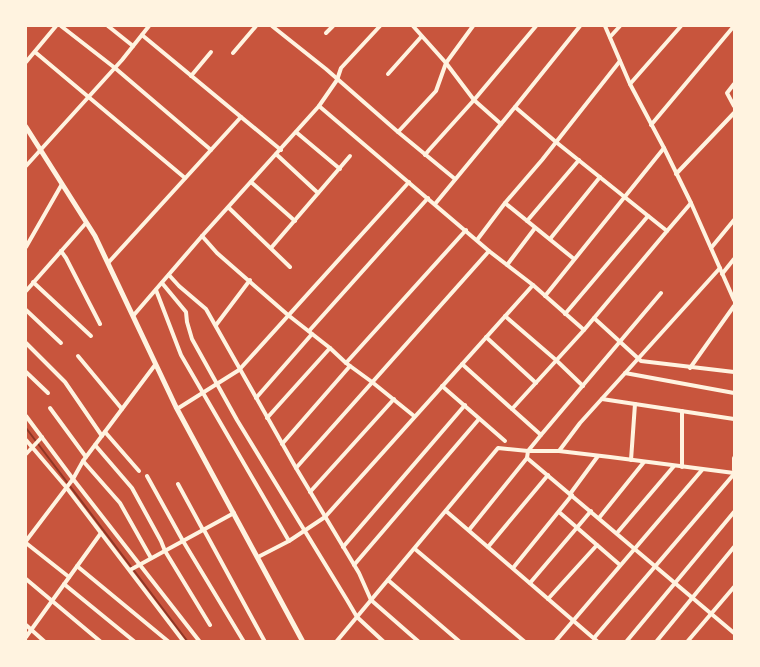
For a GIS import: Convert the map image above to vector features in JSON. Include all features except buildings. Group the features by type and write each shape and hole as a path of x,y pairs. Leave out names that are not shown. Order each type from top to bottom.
{"street":[{"path":"26,62 56,26"},
{"path":"61,26 115,68 211,150"},
{"path":"108,26 133,46"},
{"path":"26,165 115,68 149,26"},
{"path":"233,53 256,26"},
{"path":"272,26 455,179"},
{"path":"326,33 333,26"},
{"path":"133,316 319,106 337,80 341,68 380,26"},
{"path":"414,26 474,100 501,124"},
{"path":"398,132 436,91 446,63 473,26"},
{"path":"425,155 536,26"},
{"path":"435,204 580,26"},
{"path":"605,26 630,84 691,203 735,300"},
{"path":"610,37 620,26"},
{"path":"630,84 681,26"},
{"path":"651,125 735,26"},
{"path":"142,35 280,150"},
{"path":"388,74 422,37"},
{"path":"35,52 185,178"},
{"path":"191,76 211,52"},
{"path":"477,240 504,203 620,61"},
{"path":"735,84 727,93 735,106"},
{"path":"319,106 584,330"},
{"path":"515,107 667,231"},
{"path":"676,174 735,113"},
{"path":"108,263 241,117"},
{"path":"26,127 95,236 177,409 303,642"},
{"path":"296,132 340,169"},
{"path":"545,296 664,148"},
{"path":"276,154 318,193"},
{"path":"271,248 350,156"},
{"path":"527,221 579,160"},
{"path":"550,240 600,177"},
{"path":"251,182 295,221"},
{"path":"177,409 239,370 409,182"},
{"path":"26,247 62,184"},
{"path":"256,398 428,198"},
{"path":"504,203 574,259"},
{"path":"512,409 584,330 691,203"},
{"path":"229,208 290,267"},
{"path":"565,314 648,216"},
{"path":"711,248 735,220"},
{"path":"26,291 86,223"},
{"path":"507,265 535,228"},
{"path":"282,444 466,230"},
{"path":"202,237 288,315 414,416"},
{"path":"61,251 100,324"},
{"path":"296,468 489,251"},
{"path":"722,274 735,259"},
{"path":"559,451 601,399 720,268"},
{"path":"169,275 204,308 216,326 239,370 354,565 371,600 419,642"},
{"path":"216,326 250,280"},
{"path":"33,282 91,336"},
{"path":"162,283 187,314 192,339 237,420 357,617 384,642"},
{"path":"258,557 325,518 533,285"},
{"path":"156,290 181,355 289,541"},
{"path":"469,530 527,458 528,452 541,435 661,293"},
{"path":"690,368 735,306"},
{"path":"26,310 61,344"},
{"path":"505,316 583,386"},
{"path":"594,318 641,361 735,372"},
{"path":"486,337 536,382"},
{"path":"26,344 65,382 103,434 139,471"},
{"path":"267,418 330,348"},
{"path":"78,356 122,410"},
{"path":"69,577 26,542 156,364"},
{"path":"462,364 541,435"},
{"path":"26,372 48,393"},
{"path":"625,373 735,393"},
{"path":"442,386 505,441"},
{"path":"310,492 393,399"},
{"path":"601,399 735,418"},
{"path":"631,460 635,404"},
{"path":"343,547 465,405"},
{"path":"50,408 85,459 120,503 151,558"},
{"path":"682,411 682,467"},
{"path":"26,416 38,440 101,533 184,642"},
{"path":"354,565 479,419"},
{"path":"26,440 69,483 200,642"},
{"path":"26,454 38,440"},
{"path":"95,445 132,488 165,551 210,626"},
{"path":"337,641 498,448 528,452 559,451 735,472"},
{"path":"513,568 559,512 598,456"},
{"path":"527,458 735,633"},
{"path":"594,638 735,472 735,458"},
{"path":"599,518 644,462"},
{"path":"617,533 674,466"},
{"path":"555,642 702,469"},
{"path":"488,547 548,475"},
{"path":"147,477 244,642"},
{"path":"178,484 266,642"},
{"path":"446,511 598,642"},
{"path":"530,583 591,511"},
{"path":"559,512 620,565"},
{"path":"626,642 735,512"},
{"path":"130,569 234,513"},
{"path":"26,637 101,533"},
{"path":"548,599 597,545"},
{"path":"656,642 735,547"},
{"path":"415,549 525,642"},
{"path":"77,566 169,642"},
{"path":"26,579 100,642"},
{"path":"388,580 460,642"},
{"path":"64,584 135,642"},
{"path":"687,642 735,587"},
{"path":"26,626 45,642"}],"waterway":[{"path":"26,428 188,642"}]}
